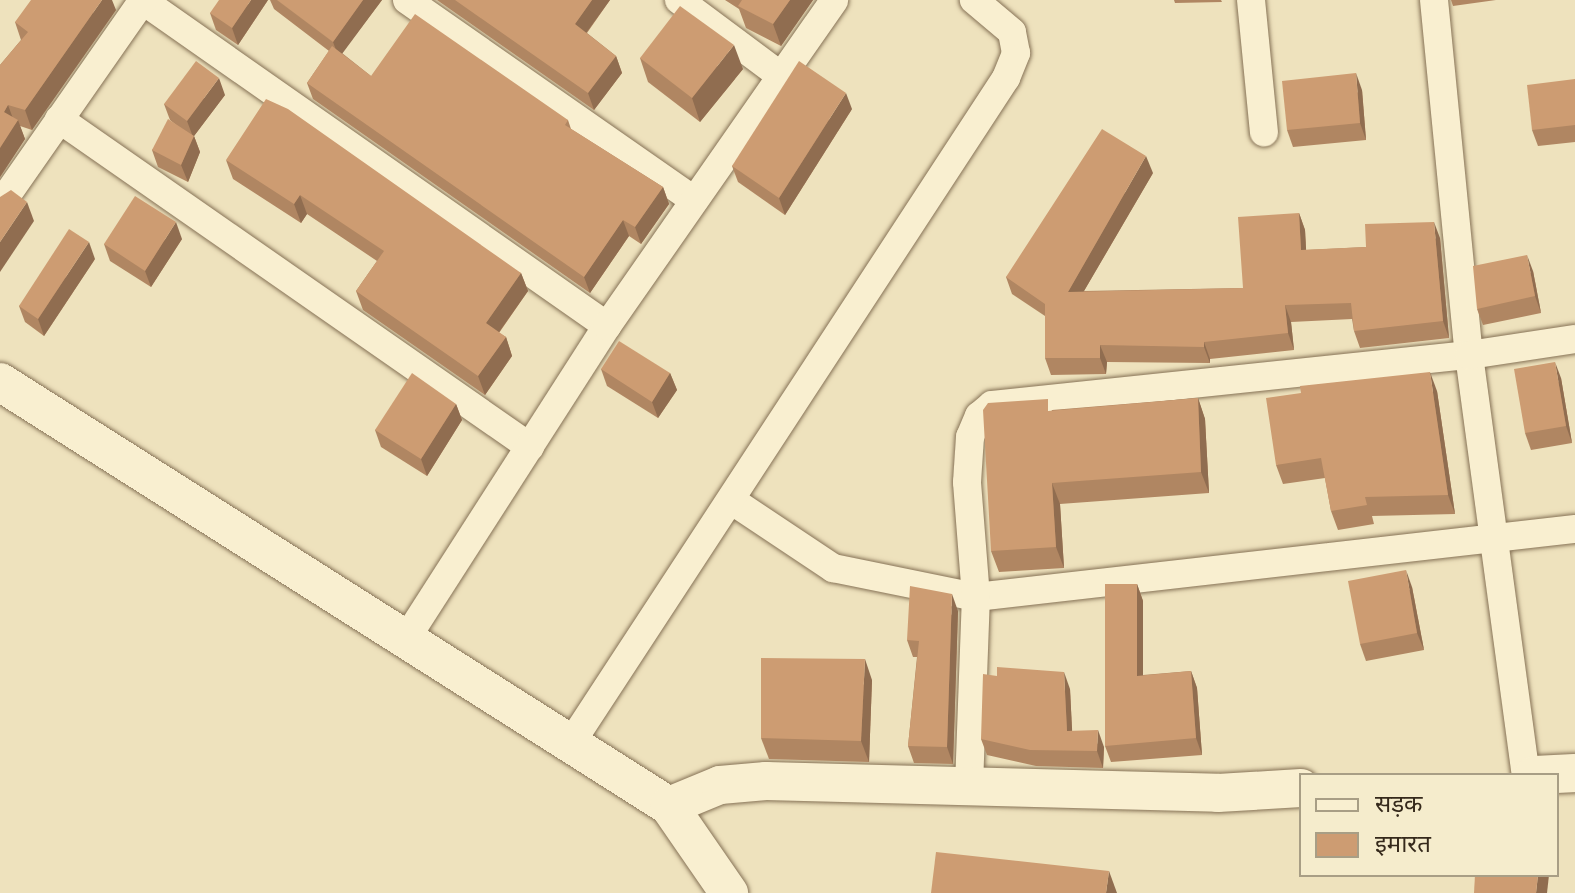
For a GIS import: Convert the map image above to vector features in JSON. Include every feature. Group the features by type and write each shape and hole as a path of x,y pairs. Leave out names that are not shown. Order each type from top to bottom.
{"street":[{"path":"0,205 142,0 607,326"},
{"path":"407,0 694,200"},
{"path":"679,0 781,76"},
{"path":"406,639 607,326 834,0"},
{"path":"571,743 1006,78 1016,53 1012,32 974,0"},
{"path":"1251,0 1264,132"},
{"path":"1434,0 1469,355 1526,773"},
{"path":"59,119 530,447"},
{"path":"969,786 976,597 967,482 970,437 979,416 992,405 1469,355 1575,339"},
{"path":"0,382 669,806 729,893"},
{"path":"731,500 833,568 976,597 1575,529"},
{"path":"669,806 720,785 766,781 1218,793 1299,788"}],"building":[{"path":"31,0 102,0 25,110 8,105 4,112 18,120 0,148 0,65 28,32 15,22"},
{"path":"219,0 251,0 232,28 210,13"},
{"path":"277,0 363,0 333,42"},
{"path":"455,0 592,0 575,24 616,56 588,93"},
{"path":"742,0 790,0 773,24 738,6"},
{"path":"680,6 734,45 692,98 640,58"},
{"path":"415,14 568,120 565,125 663,187 635,227 623,220 584,277 307,83 332,46 371,76"},
{"path":"196,61 219,78 187,121 164,104"},
{"path":"799,61 846,93 779,198 732,166"},
{"path":"1356,73 1360,123 1287,130 1282,81"},
{"path":"1575,79 1575,125 1532,130 1527,85"},
{"path":"266,99 288,109 521,273 486,323 506,337 478,376 356,291 384,251 300,195 294,204 226,160"},
{"path":"168,119 194,136 181,165 152,150"},
{"path":"1102,129 1146,156 1068,292 1243,288 1238,217 1299,213 1301,250 1366,247 1365,224 1434,222 1443,321 1354,331 1351,303 1285,305 1288,333 1204,342 1204,347 1100,345 1100,358 1045,358 1045,304 1006,277"},
{"path":"11,190 27,202 0,242 0,197"},
{"path":"135,196 176,222 145,271 104,244"},
{"path":"69,229 89,242 38,319 19,306"},
{"path":"1527,255 1535,296 1477,309 1473,266"},
{"path":"619,341 670,373 652,402 601,369"},
{"path":"1555,362 1566,426 1525,433 1514,369"},
{"path":"1430,372 1448,495 1365,497 1367,505 1331,511 1321,458 1276,465 1266,398 1301,393 1300,386"},
{"path":"412,373 456,404 421,459 375,430"},
{"path":"1198,398 1201,472 1052,483 1056,547 991,551 983,410 988,403 1048,399 1048,411"},
{"path":"1406,570 1417,633 1360,644 1348,581"},
{"path":"1105,584 1137,584 1137,676 1191,671 1196,738 1105,746"},
{"path":"910,586 952,594 947,747 908,746 919,641 907,640"},
{"path":"761,658 865,659 861,741 761,738"},
{"path":"997,667 1064,672 1067,731 1098,730 1097,751 1030,750 981,739 983,674 997,676"},
{"path":"936,852 1109,871 1106,893 931,893"},
{"path":"1475,877 1538,877 1536,893 1474,893"}]}
